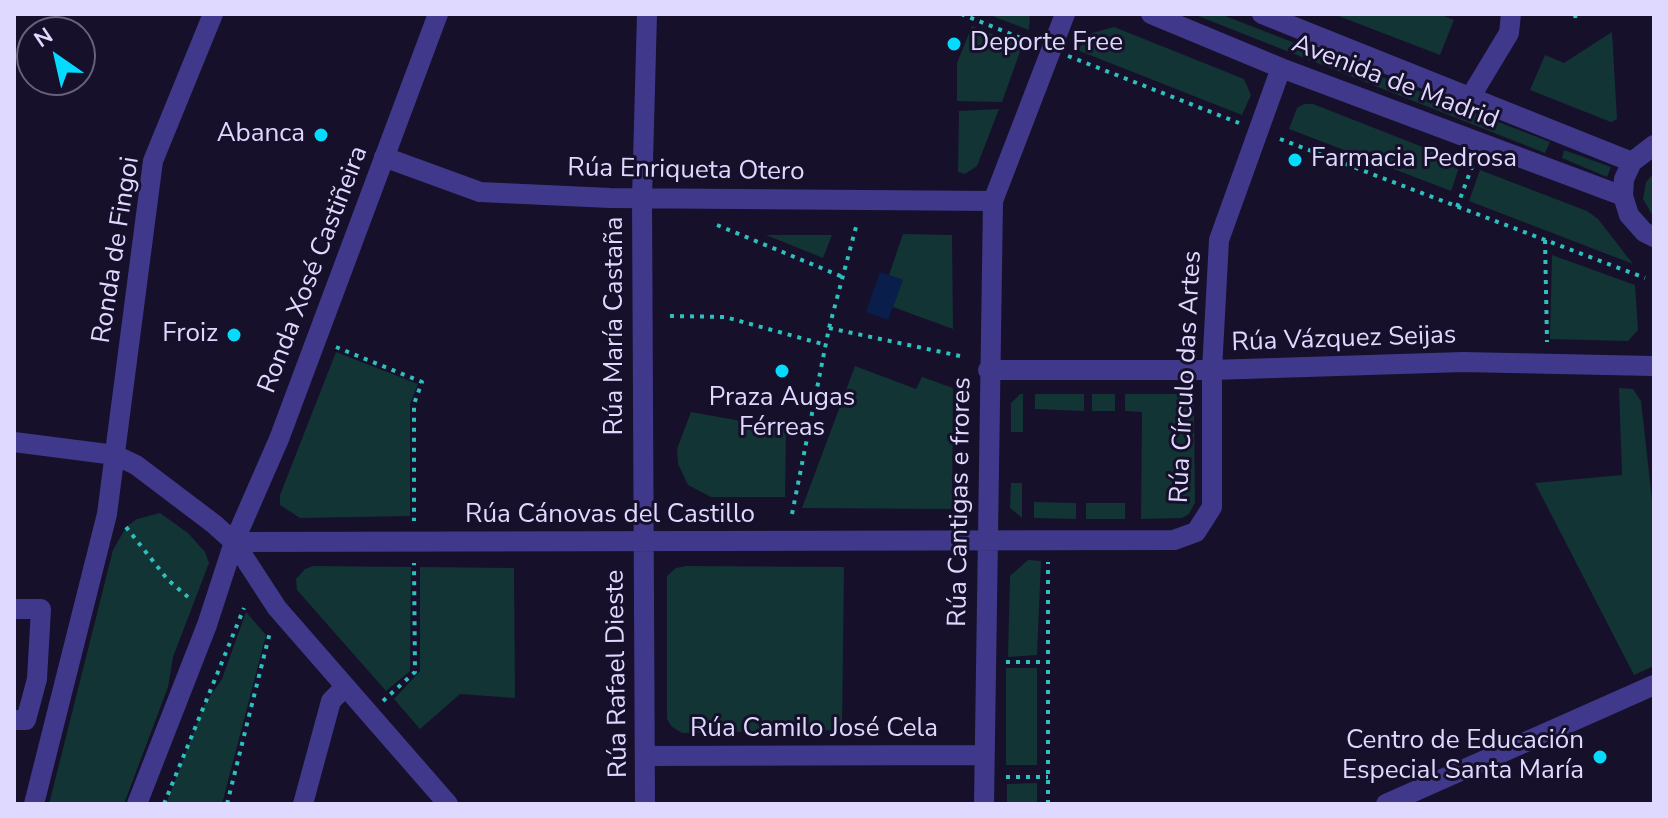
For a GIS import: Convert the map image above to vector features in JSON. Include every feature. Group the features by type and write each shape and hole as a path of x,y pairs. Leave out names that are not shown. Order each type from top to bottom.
{"street":[{"name":"Ronda de Fingoi","path":"34,804 107,514 153,161 213,14"},
{"name":"Ronda Xosé Castiñeira","path":"234,542 279,439 438,14"},
{"name":"Rúa María Castaña","path":"642,543 642,198 647,14"},
{"name":"Rúa Cantigas e frores","path":"984,804 988,370 993,201 1065,14"},
{"name":"Avenida de Madrid","path":"1151,14 1281,68 1623,196"},
{"name":"Avenida de Madrid","path":"1262,14 1632,162"},
{"path":"1471,96 1510,24 1526,14"},
{"name":"Rúa Círculo das Artes","path":"986,539 1174,540 1196,532 1212,507 1212,370 1219,240 1281,68"},
{"path":"1654,145 1632,162 1624,179 1623,196 1629,215 1644,232 1654,237"},
{"name":"Rúa Enriqueta Otero","path":"384,157 480,192 642,198 993,201"},
{"name":"Rúa Vázquez Seijas","path":"988,370 1212,370 1463,362 1654,366"},
{"path":"14,442 115,455 136,465 234,542 277,608 448,804"},
{"name":"Rúa Cánovas del Castillo","path":"234,542 642,543 986,539"},
{"path":"137,804 207,625 234,542"},
{"name":"Rúa Rafael Dieste","path":"642,543 645,804"},
{"path":"14,609 41,609 37,679 20,720"},
{"path":"1386,804 1654,685"},
{"path":"303,804 331,701 345,687"},
{"name":"Rúa Camilo José Cela","path":"645,756 983,755"}],"path":[{"path":"961,14 1031,42"},
{"path":"1575,14 1576,22"},
{"path":"1068,56 1245,125"},
{"path":"1280,139 1645,278"},
{"path":"1457,207 1473,164"},
{"path":"717,225 843,277"},
{"path":"792,514 829,328 856,227"},
{"path":"1545,240 1547,347"},
{"path":"670,316 725,317 826,345"},
{"path":"829,328 960,356"},
{"path":"335,347 422,382 414,404 414,521"},
{"path":"126,527 168,580 188,597"},
{"path":"1048,539 1048,804"},
{"path":"369,713 415,672 414,563"},
{"path":"164,804 244,608"},
{"path":"227,804 270,632"},
{"path":"1003,662 1048,662"},
{"path":"1002,777 1048,777"}],"green space":[{"path":"987,14 1030,14 1029,30"},
{"path":"1193,14 1220,14 1550,142 1545,153"},
{"path":"1439,14 1454,20 1440,55 1336,15"},
{"path":"972,26 1022,46 1002,102 957,101 957,63"},
{"path":"1114,27 1244,79 1251,95 1242,115 1077,50 1092,33"},
{"path":"1612,32 1617,119 1611,122 1530,90 1545,55 1564,63"},
{"path":"1313,104 1461,162 1451,191 1289,129 1297,108"},
{"path":"999,109 977,166 965,174 958,172 959,111"},
{"path":"1564,150 1611,167 1607,177 1562,158"},
{"path":"1480,170 1587,211 1598,219 1633,264 1469,201"},
{"path":"1654,173 1654,218 1643,199 1646,182"},
{"path":"903,234 952,235 953,329 893,307 902,280 889,275"},
{"path":"766,235 832,235 823,258"},
{"path":"1552,255 1635,285 1638,330 1628,341 1550,339"},
{"path":"336,352 418,384 410,404 410,516 300,518 280,505 280,495"},
{"path":"855,366 916,389 922,377 953,388 952,509 802,508"},
{"path":"1619,388 1633,389 1641,401 1654,517 1654,666 1634,675 1535,483 1622,475"},
{"path":"1023,394 1023,432 1011,432 1011,403"},
{"path":"1035,394 1084,394 1084,411 1035,409"},
{"path":"1092,394 1115,394 1115,411 1092,411"},
{"path":"1125,394 1177,394 1185,396 1194,405 1195,502 1189,514 1182,518 1141,519 1142,412 1125,411"},
{"path":"691,412 786,429 785,497 711,497 688,485 678,464 677,449"},
{"path":"1011,483 1022,483 1022,518 1010,508"},
{"path":"1034,502 1076,503 1076,519 1034,518"},
{"path":"1086,503 1125,503 1125,519 1086,519"},
{"path":"160,513 188,533 205,552 209,563 173,657 168,687 124,804 49,804 113,550 126,527 137,519"},
{"path":"1028,560 1041,561 1037,655 1008,657 1010,576"},
{"path":"314,566 411,567 410,671 386,691 297,590 296,579 305,569"},
{"path":"420,567 514,568 515,698 460,694 420,729 394,699 420,671"},
{"path":"844,567 842,730 682,733 672,727 667,719 667,576 676,568"},
{"path":"246,612 266,635 222,804 166,804 204,705 222,679"},
{"path":"1006,668 1037,668 1037,765 1006,765"},
{"path":"1037,783 1037,804 1007,804 1007,784"}],"water":[{"path":"880,272 903,280 888,320 866,312"}],"place":[{"name":"Deporte Free","path":"954,44"},
{"name":"Abanca","path":"321,135"},
{"name":"Farmacia Pedrosa","path":"1295,160"},
{"name":"Froiz","path":"234,335"},
{"name":"Praza Augas Férreas","path":"782,371"},
{"name":"Centro de Educación Especial Santa María","path":"1600,757"}]}
